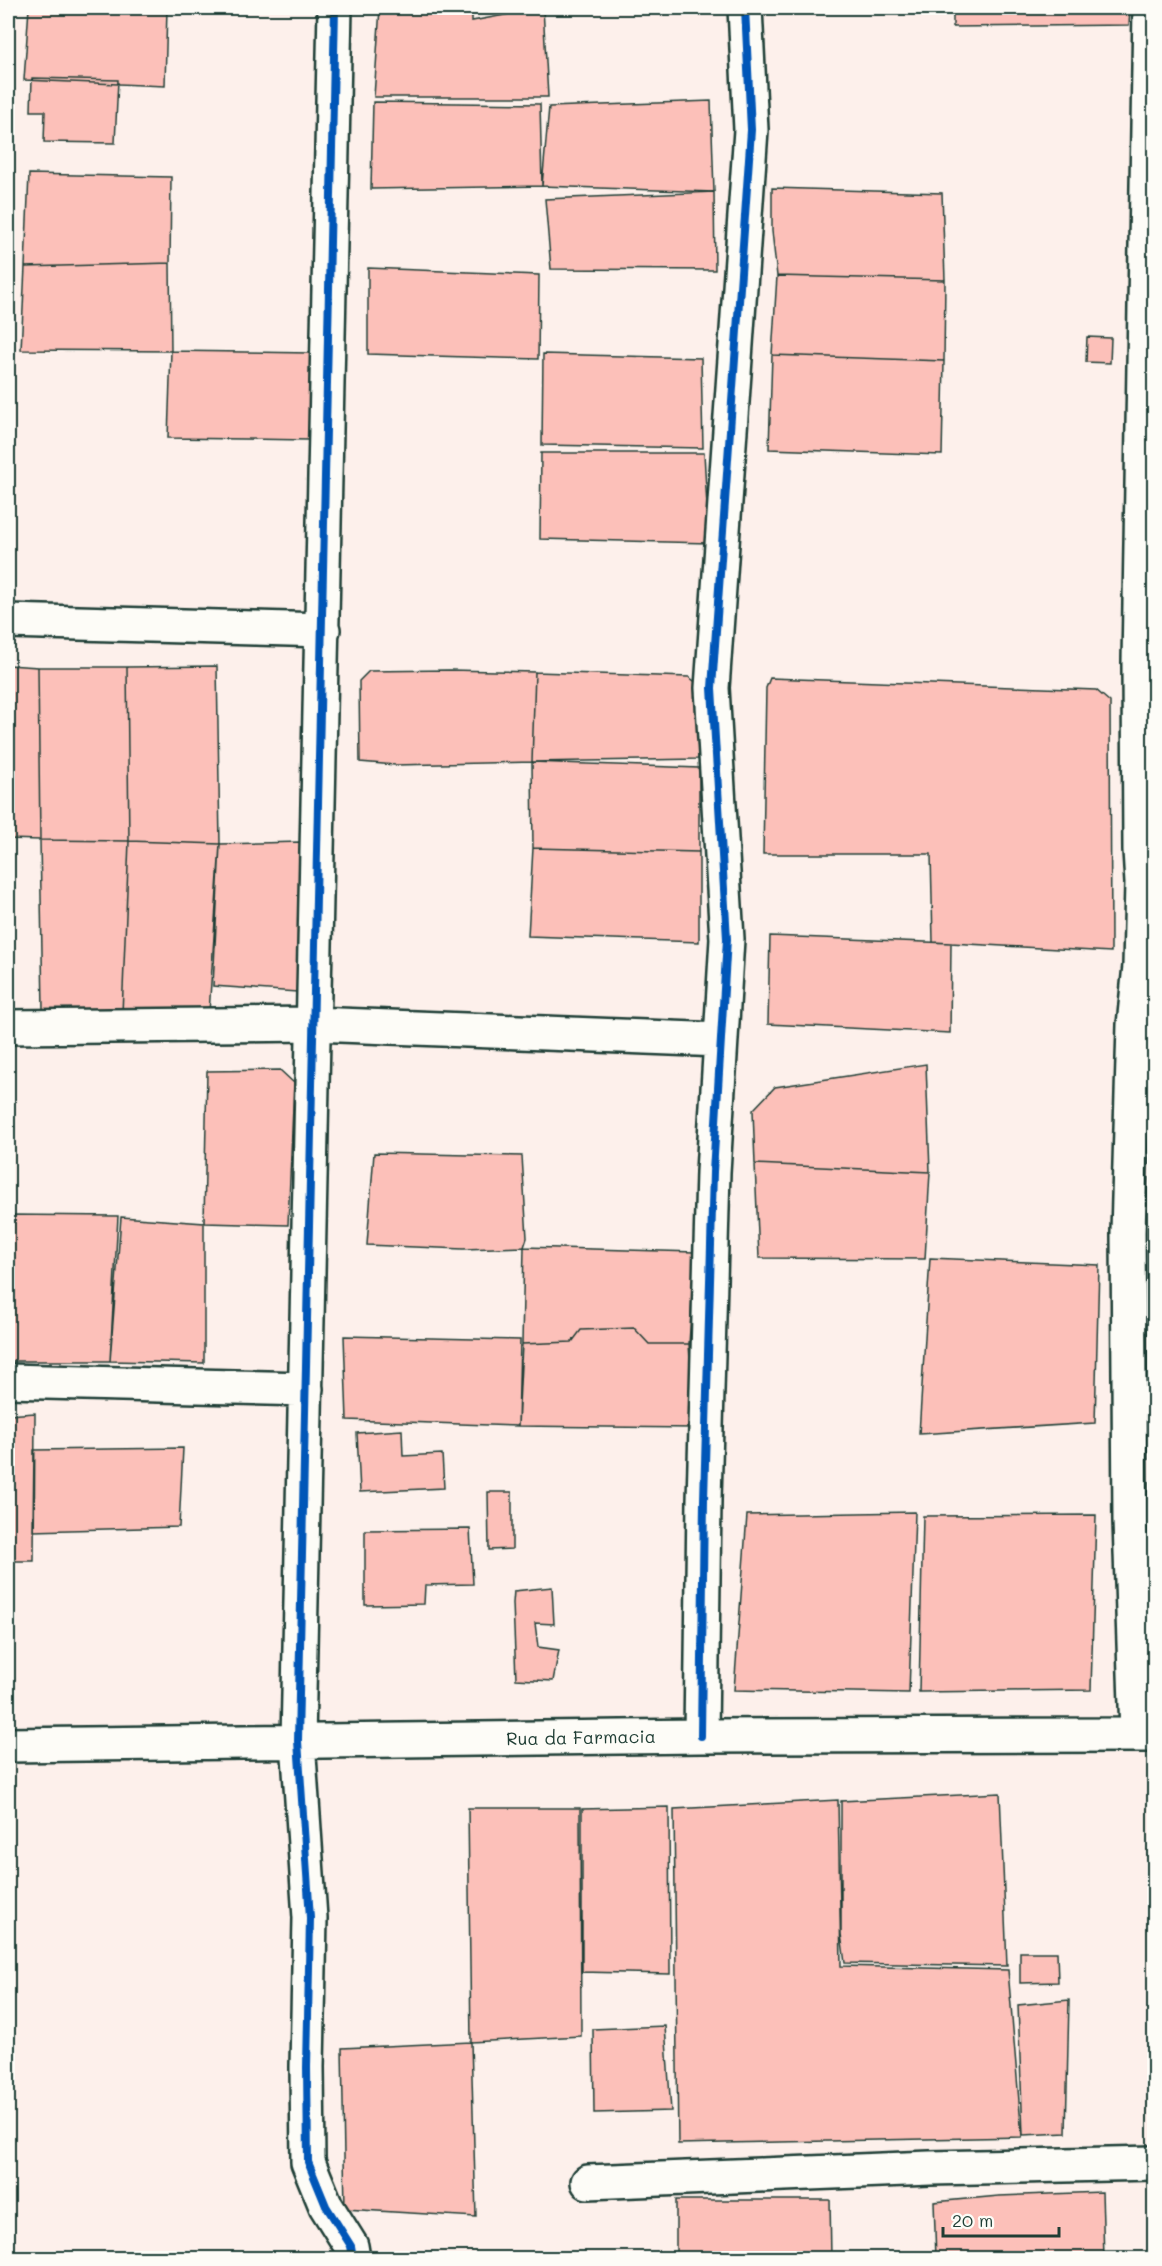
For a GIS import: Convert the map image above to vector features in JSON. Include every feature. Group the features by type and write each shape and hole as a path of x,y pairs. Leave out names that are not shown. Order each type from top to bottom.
{"street":[{"path":"335,8 298,1741 310,1918 308,2162 326,2206 351,2246 353,2259"},
{"path":"701,1736 704,1500 713,1172 727,939 712,688 751,130 745,8"},
{"path":"1146,1735 1130,1521 1128,1232 1134,1025 1140,966 1142,883 1139,675 1148,502 1150,8"},
{"path":"8,621 323,630"},
{"path":"8,1027 314,1024 721,1040"},
{"path":"8,1381 306,1389"},
{"name":"Rua da Farmacia","path":"8,1745 701,1736 1146,1735"},
{"path":"588,2182 930,2168 1155,2163"}],"building":[{"path":"29,8 167,8 165,86 24,80"},
{"path":"380,8 472,9 472,21 543,8 548,97 374,97"},
{"path":"543,8 711,8 711,9"},
{"path":"953,8 1130,8 1129,25 953,27"},
{"path":"32,78 118,80 115,143 44,142 45,111 31,111"},
{"path":"711,101 714,192 542,186 549,107"},
{"path":"373,102 540,104 542,186 371,189"},
{"path":"29,174 171,177 170,263 25,267"},
{"path":"772,188 942,193 945,280 777,276 772,231"},
{"path":"714,192 715,270 551,269 545,199"},
{"path":"170,263 171,351 21,350 25,267"},
{"path":"368,268 539,275 538,359 368,354"},
{"path":"777,276 945,280 944,361 772,355"},
{"path":"1087,337 1111,338 1110,363 1086,362"},
{"path":"171,351 310,353 309,440 168,438"},
{"path":"543,354 701,358 703,448 542,445"},
{"path":"772,355 944,361 942,455 769,449"},
{"path":"541,453 704,453 709,543 540,539"},
{"path":"8,665 38,667 40,840 8,839"},
{"path":"217,666 220,844 129,841 127,667"},
{"path":"38,667 127,667 129,841 40,840"},
{"path":"369,671 535,672 532,762 395,765 360,762 359,681"},
{"path":"535,672 689,677 704,689 704,720 698,759 532,762"},
{"path":"770,678 1096,690 1110,702 1111,952 933,942 931,854 763,854 766,688"},
{"path":"532,762 699,768 699,852 533,848"},
{"path":"40,840 129,841 122,1014 43,1009"},
{"path":"129,841 220,844 209,1013 122,1014"},
{"path":"301,842 297,992 213,986 220,844"},
{"path":"533,848 699,852 699,942 528,936"},
{"path":"770,936 951,943 950,1033 768,1024"},
{"path":"926,1064 930,1172 755,1164 753,1110 775,1087"},
{"path":"280,1070 294,1083 288,1225 204,1223 207,1071"},
{"path":"374,1153 522,1156 527,1238 524,1247 463,1249 367,1245"},
{"path":"755,1164 930,1172 925,1259 759,1258"},
{"path":"8,1215 118,1216 110,1361 8,1361"},
{"path":"121,1217 204,1223 204,1363 110,1361"},
{"path":"524,1247 695,1252 689,1344 649,1344 634,1328 581,1330 572,1342 522,1344"},
{"path":"930,1258 1099,1265 1095,1423 919,1434"},
{"path":"634,1328 649,1344 689,1344 694,1428 518,1426 522,1344 572,1342 581,1330"},
{"path":"344,1336 520,1340 518,1426 347,1420"},
{"path":"35,1413 34,1561 8,1561 8,1415"},
{"path":"402,1430 403,1456 442,1454 444,1488 360,1492 357,1433"},
{"path":"183,1448 179,1527 33,1531 34,1450"},
{"path":"488,1492 512,1492 512,1549 489,1550"},
{"path":"915,1512 909,1693 734,1690 747,1515"},
{"path":"1096,1515 1091,1690 919,1692 923,1516"},
{"path":"470,1529 473,1584 425,1585 424,1604 365,1605 365,1530"},
{"path":"552,1587 554,1624 535,1623 538,1647 559,1650 553,1681 516,1679 514,1591"},
{"path":"1000,1793 1007,1966 845,1963 841,1934 841,1801"},
{"path":"838,1800 841,1966 1008,1970 1022,2137 678,2144 674,1809"},
{"path":"669,1807 670,1974 582,1972 582,1809"},
{"path":"468,1808 580,1808 581,2036 471,2042"},
{"path":"1020,1952 1057,1952 1058,1982 1020,1983"},
{"path":"1069,2000 1066,2133 1023,2135 1018,2005"},
{"path":"665,2026 671,2111 594,2113 593,2029"},
{"path":"471,2042 476,2217 345,2209 342,2048"},
{"path":"1102,2192 1104,2258 936,2258 934,2202 999,2196"},
{"path":"676,2200 830,2200 831,2258 676,2258"}],"cycle path":[{"path":"335,8 298,1741 310,1918 308,2162 326,2206 351,2246 353,2258"},
{"path":"701,1736 704,1500 713,1172 727,939 712,688 751,130 745,8"}]}
